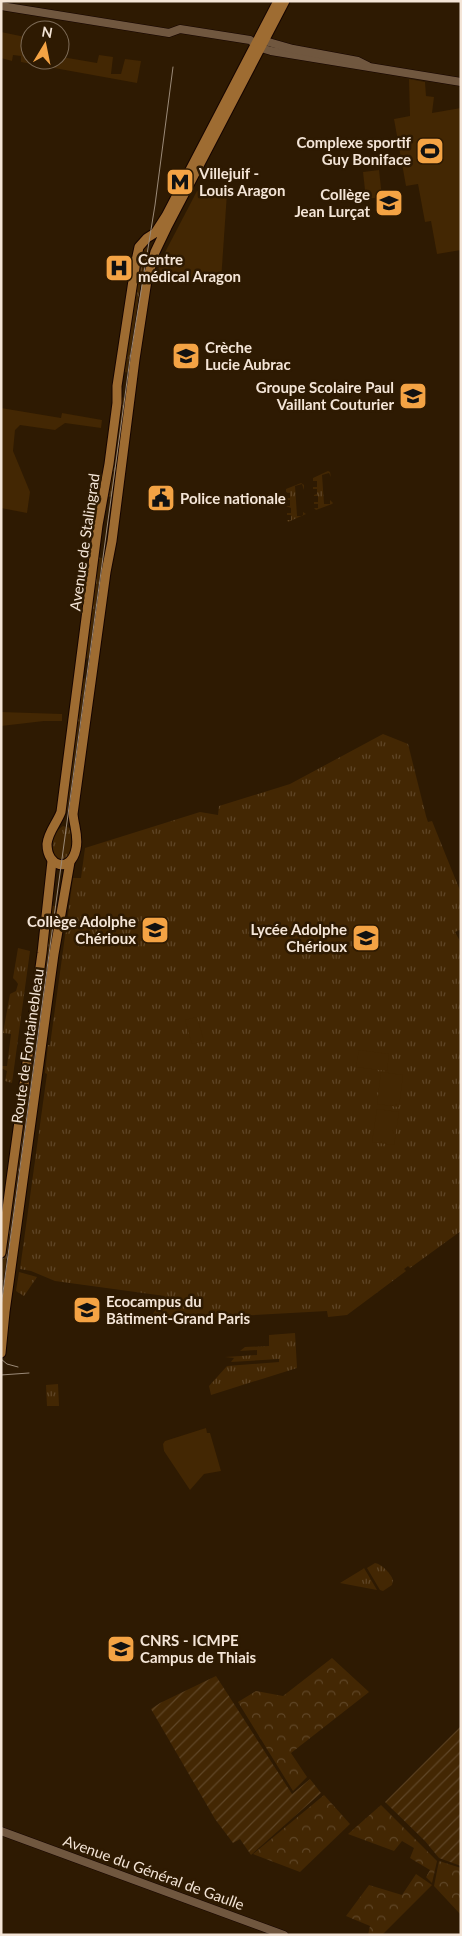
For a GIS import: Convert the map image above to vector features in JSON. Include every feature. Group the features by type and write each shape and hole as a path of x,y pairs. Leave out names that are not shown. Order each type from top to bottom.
{"main road":[{"path":"261,44 278,1"},
{"path":"261,44 285,1"},
{"path":"1,6 169,33 180,28 250,40 261,44 271,51 461,82"},
{"name":"Avenue de Stalingrad","path":"55,825 61,812 98,526 109,464 117,403 117,386 139,248 155,232 166,216 261,44"},
{"name":"Avenue de Stalingrad","path":"76,832 73,814 147,280 155,252 167,227 261,44"},
{"path":"1,1253 42,953 52,861 48,843 49,836 55,825 62,822 67,823 76,832 77,845 70,862 61,865 52,861"},
{"name":"Route de Fontainebleau","path":"1,1353 54,954 70,862"},
{"name":"Avenue du Général de Gaulle","path":"1,1830 284,1935"}],"green space":[{"path":"1,32 20,36 20,56 13,55 12,61 1,58"},
{"path":"99,55 113,57 111,74 121,74 125,59 141,61 137,83 65,70 70,70 70,58 97,63"},
{"name":"Complexe sportif Guy Boniface","path":"409,79 425,82 426,96 434,97 432,113 461,108 461,250 437,254 431,221 425,222 418,184 406,186 394,119 410,116"},
{"path":"379,170 382,197 366,199 363,172"},
{"path":"197,191 227,193 221,281 154,282 161,260"},
{"path":"146,246 149,251 149,257 141,294 130,373 124,372 140,253"},
{"path":"120,397 127,398 116,498 105,496"},
{"path":"1,408 61,418 62,413 102,420 101,428 65,423 55,430 20,425 15,430 13,451 30,492 27,513 1,508"},
{"path":"328,471 330,472 331,477 329,473 322,475 324,504 330,504 330,500 333,503 316,510 314,508 318,508 318,504 314,504 314,502 318,502 318,496 314,496 317,494 317,489 313,489 313,487 317,487 317,481 313,481 313,478"},
{"path":"301,483 304,485 304,490 302,484 295,486 297,516 302,516 288,522 287,520 291,520 291,515 287,515 287,513 291,513 291,508 286,506 290,506 290,500 286,500 286,498 290,498 290,493 286,492 286,489"},
{"path":"97,557 106,559 91,659 85,658"},
{"path":"81,678 89,679 71,812 64,811"},
{"path":"1,712 62,714 62,721 1,726"},
{"path":"383,734 408,744 428,822 432,821 461,893 461,929 455,932 461,943 461,1231 410,1268 408,1266 404,1269 406,1271 347,1315 328,1317 327,1311 148,1321 165,1296 55,1281 31,1271 20,1269 47,1074 45,1073 48,1045 50,1045 73,878 81,878 85,848 200,812 218,815 219,806 290,784"},
{"path":"63,826 70,828 72,832 73,846 70,855 63,861 56,858 54,854 53,840 56,832"},
{"path":"49,905 60,907 37,1061 30,1060"},
{"path":"18,948 30,951 12,1083 5,1081 7,1071 1,1068 2,1066 7,1066 11,1034 3,1033 10,994 16,991 18,984 13,978"},
{"path":"197,1017 204,1041 192,1044 185,1020"},
{"path":"359,1050 389,1054 387,1071 356,1067"},
{"path":"30,1064 36,1065 1,1336 1,1271"},
{"path":"381,1072 403,1075 399,1107 377,1104"},
{"path":"377,1109 399,1112 394,1145 372,1142"},
{"path":"19,1272 37,1277 24,1296 16,1291"},
{"path":"295,1333 297,1368 211,1395 209,1386 227,1366 279,1362 279,1359 231,1362 234,1358 225,1357 257,1355 257,1350 240,1351 245,1347 269,1346 269,1335"},
{"path":"58,1384 59,1406 47,1406 46,1385"},
{"path":"206,1428 207,1433 210,1433 221,1471 204,1474 190,1490 164,1451 163,1444 165,1441"},
{"path":"375,1563 386,1570 393,1580 392,1585 383,1591 380,1590 367,1568"},
{"path":"363,1569 377,1590 340,1583"},
{"path":"332,1658 369,1692 291,1753 307,1777 293,1791 238,1702 256,1691 283,1696"},
{"path":"216,1676 292,1794 310,1779 321,1793 251,1855 240,1839 233,1843 215,1819 151,1709"},
{"path":"461,1726 461,1866 439,1858 425,1841 385,1802"},
{"path":"324,1795 350,1824 300,1872 253,1854"},
{"path":"381,1805 437,1861 432,1883 426,1877 430,1870 410,1858 414,1848 402,1841 394,1851 348,1834"},
{"path":"439,1861 461,1868 461,1915 434,1886"},
{"path":"416,1874 432,1885 382,1935 368,1935 370,1926 346,1916 369,1885 402,1895"}],"tram line":[{"path":"1,1307 130,359 155,205 173,67"},
{"path":"1,1359 7,1364 18,1367"},
{"path":"1,1375 29,1373"}],"place":[{"name":"Complexe sportif Guy Boniface","path":"430,151"},
{"name":"Villejuif - Louis Aragon","path":"180,182"},
{"name":"Collège Jean Lurçat","path":"389,203"},
{"name":"Centre médical Aragon","path":"119,268"},
{"name":"Crèche Lucie Aubrac","path":"186,356"},
{"name":"Groupe Scolaire Paul Vaillant Couturier","path":"413,396"},
{"name":"Police nationale","path":"161,498"},
{"name":"Collège Adolphe Chérioux","path":"155,930"},
{"name":"Lycée Adolphe Chérioux","path":"366,938"},
{"name":"Ecocampus du Bâtiment-Grand Paris","path":"87,1310"},
{"name":"CNRS - ICMPE Campus de Thiais","path":"121,1649"}]}
